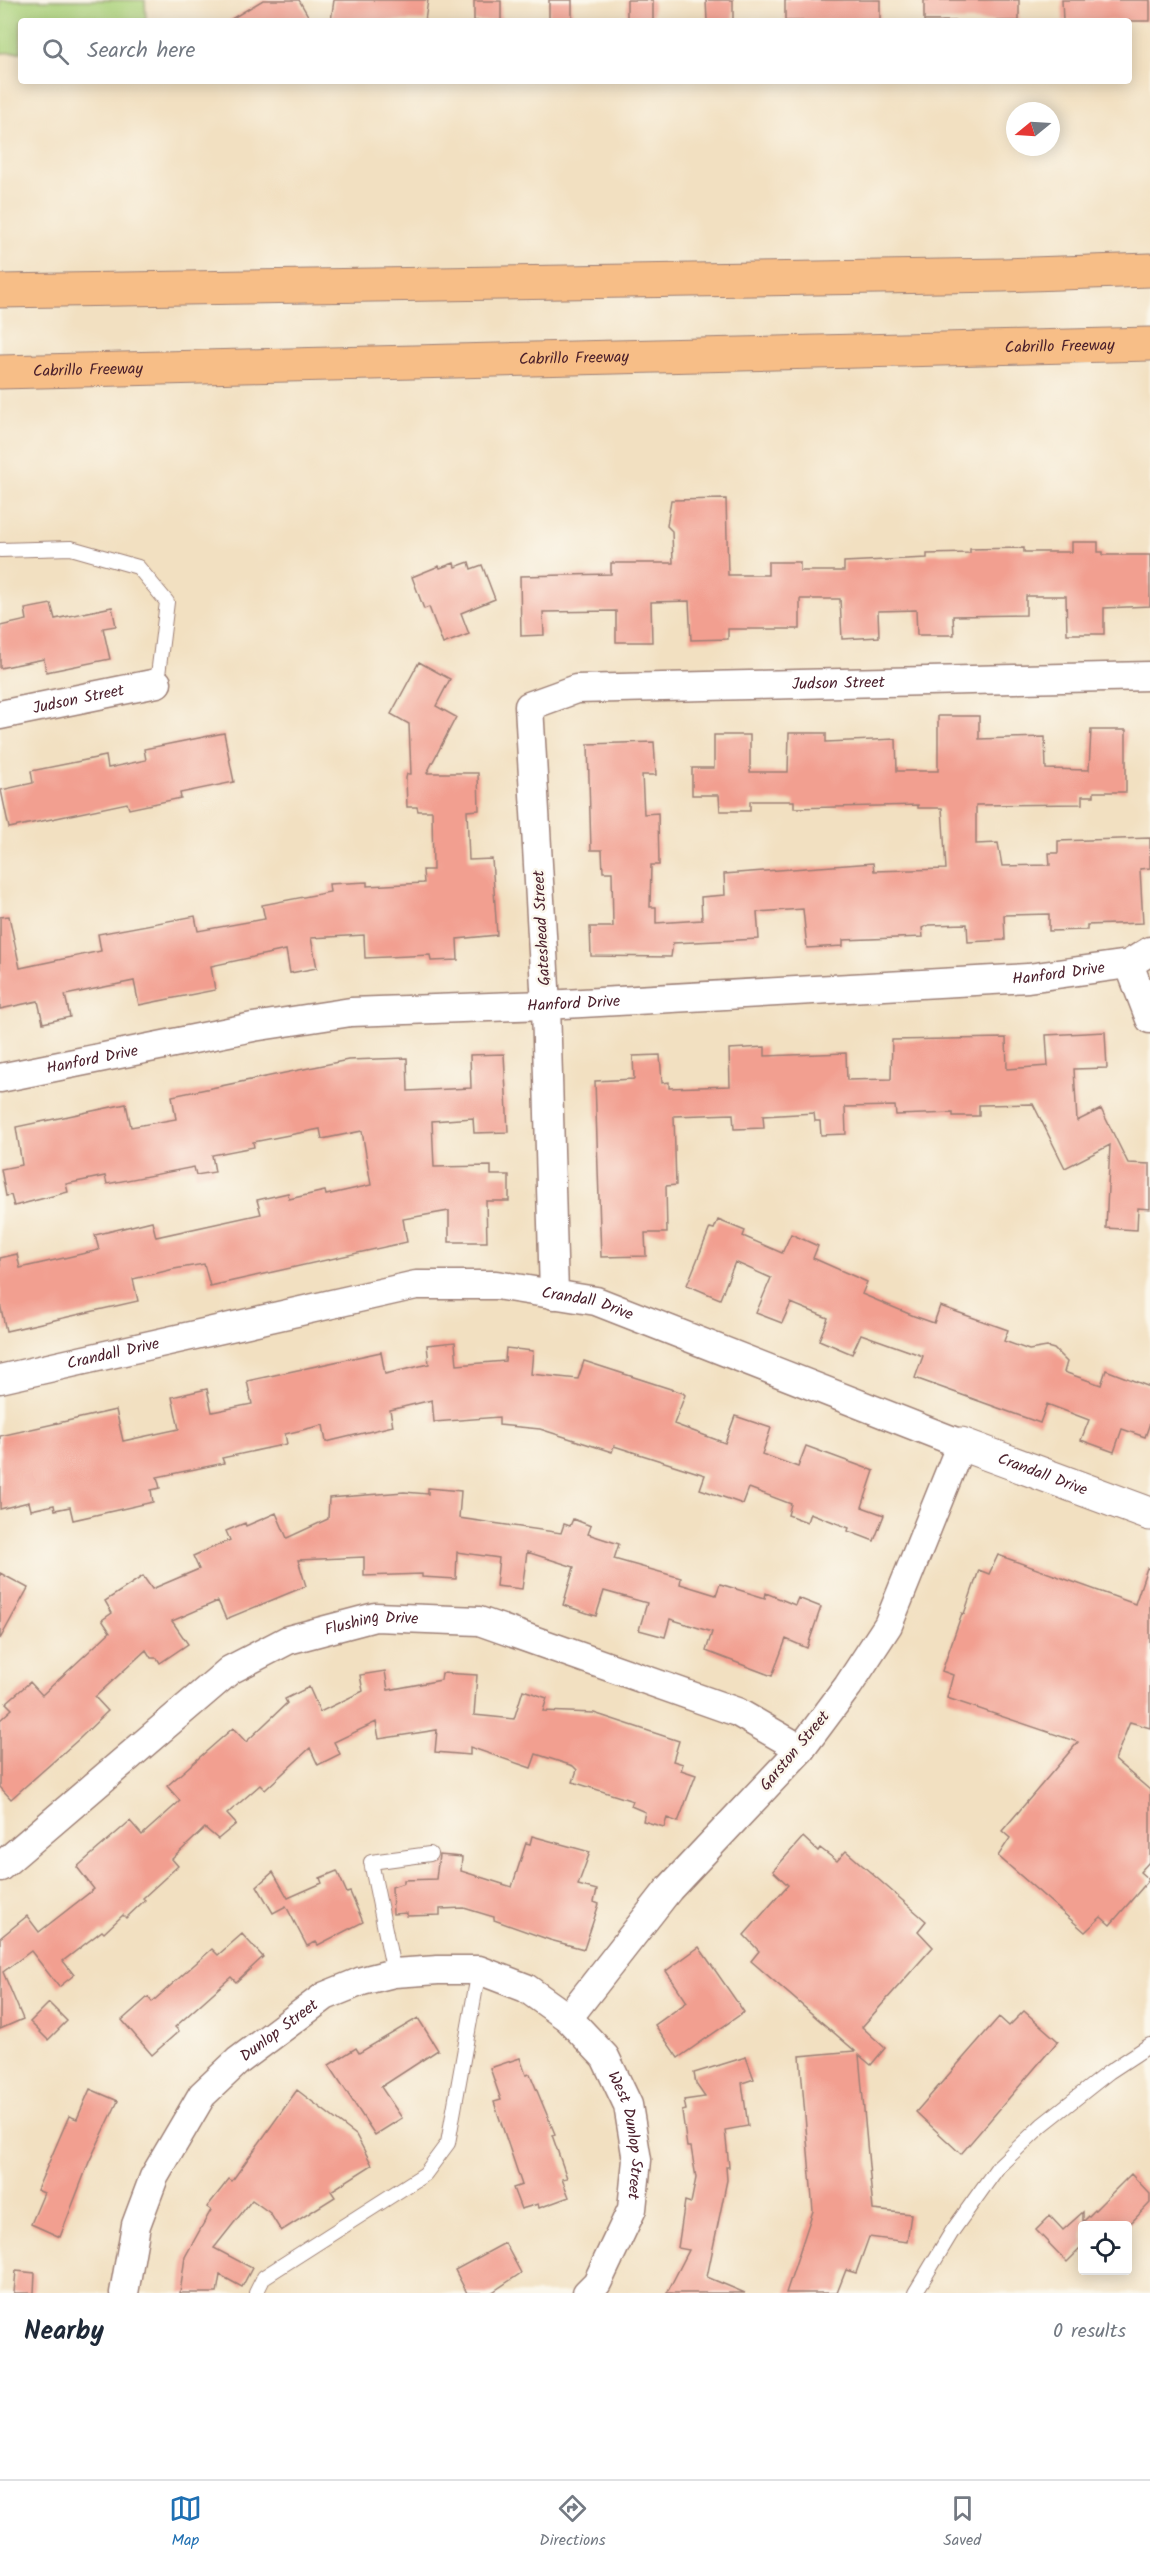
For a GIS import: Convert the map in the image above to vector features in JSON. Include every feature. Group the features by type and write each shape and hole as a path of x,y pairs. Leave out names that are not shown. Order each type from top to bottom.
{"highway":[{"path":"0,291 1003,275 1150,270"},
{"name":"Cabrillo Freeway","path":"0,372 1150,344"}],"street":[{"name":"Judson Street","path":"529,706 576,689 1150,676"},
{"name":"Judson Street","path":"0,715 157,683"},
{"name":"Gateshead Street","path":"529,706 546,1005 554,1295"},
{"name":"Hanford Drive","path":"0,1078 253,1027 351,1012 546,1005 1028,978 1140,957"},
{"path":"1140,957 1150,1019"},
{"name":"Crandall Drive","path":"0,1378 416,1285 496,1284 596,1301 961,1444 1150,1514"},
{"name":"Garston Street","path":"568,2018 669,1889 801,1749 888,1625 961,1444"},
{"name":"Flushing Drive","path":"0,1867 230,1670 288,1640 375,1617 479,1621 737,1712 801,1749"},
{"name":"Dunlop Street","path":"124,2293 136,2225 154,2176 202,2095 238,2061 325,1996 362,1981 394,1973 479,1970 526,1988 568,2018"},
{"name":"West Dunlop Street","path":"568,2018 605,2057 628,2105 638,2160 632,2209 597,2283 587,2293"}],"lane":[{"path":"0,550 71,548 138,567 167,602 157,683"},
{"path":"394,1973 371,1862 430,1854"},
{"path":"256,2293 264,2277 425,2174 448,2143 479,1970"},
{"path":"915,2293 953,2230 998,2167 1042,2125 1109,2072 1150,2045"}],"green space":[{"path":"0,0 145,0 146,18 18,18 18,52 0,53"}],"building":[{"path":"263,0 299,0 309,18 233,18"},
{"path":"334,0 428,0 425,18 331,18"},
{"path":"549,0 572,0 572,18 549,18"},
{"path":"627,0 653,0 653,18 627,18"},
{"path":"706,0 733,0 733,18 707,18"},
{"path":"785,0 880,0 880,18 785,18"},
{"path":"924,0 1019,0 1019,18 924,18"},
{"path":"1062,0 1150,0 1150,21 1132,21 1132,18 1063,18"},
{"path":"474,1 501,1 501,18 474,18"},
{"path":"726,499 728,575 768,575 768,562 800,562 800,571 844,571 844,562 927,558 927,554 970,553 970,549 1024,548 1024,552 1072,552 1072,542 1098,542 1098,552 1103,552 1103,555 1150,555 1150,606 1104,608 1104,634 1067,634 1066,596 1026,596 1026,615 953,616 954,635 917,635 916,610 878,611 879,637 842,639 840,599 800,599 800,629 728,629 728,639 691,640 689,601 651,602 652,642 616,642 616,611 543,612 544,635 521,636 520,576 611,574 611,563 673,563 672,531 667,526 671,500"},
{"path":"469,562 471,569 482,565 495,599 461,613 469,634 443,644 429,607 424,609 412,577 439,566 440,568 454,563 455,567"},
{"path":"51,604 55,619 112,607 116,626 103,628 110,659 46,672 44,659 0,668 0,626 27,620 25,609"},
{"path":"419,662 450,679 436,706 456,717 427,773 478,773 479,810 467,811 469,860 492,859 497,935 457,939 458,960 431,961 430,955 365,958 364,935 311,938 317,968 290,973 286,950 211,966 215,990 139,1005 134,981 65,995 70,1017 43,1023 38,1001 0,1009 0,917 9,916 20,968 101,951 98,934 195,916 198,931 265,919 262,905 330,892 329,884 367,882 367,886 424,883 423,870 433,870 432,811 418,811 417,807 407,807 406,778 407,774 411,774 409,724 391,714"},
{"path":"938,716 979,716 979,739 1045,737 1046,769 1089,770 1091,730 1126,730 1126,792 1094,792 1094,796 1082,796 1082,804 976,805 976,844 998,843 1002,866 1050,865 1049,853 1058,853 1058,841 1150,838 1150,868 1140,869 1143,923 1087,925 1087,930 1049,931 1049,914 1004,915 1005,940 968,942 967,924 929,925 922,928 923,937 843,940 843,946 807,948 803,909 757,912 759,939 673,943 671,957 591,956 590,927 613,927 612,872 603,872 602,850 591,850 588,744 654,742 656,775 642,775 644,814 658,813 659,865 651,865 650,907 656,907 656,923 702,920 701,897 725,895 724,874 873,863 874,871 946,869 942,808 918,808 918,805 794,808 794,801 750,801 750,811 720,811 719,795 692,795 692,768 714,768 714,735 750,735 750,772 788,772 789,733 826,733 826,742 896,739 897,771 938,771"},
{"path":"224,733 234,782 180,793 181,798 129,809 127,803 9,828 1,790 33,783 31,771 106,756 108,768 146,760 144,749"},
{"path":"1105,1032 1107,1068 1074,1069 1077,1121 1101,1109 1128,1163 1150,1164 1150,1209 1138,1208 1137,1230 1106,1228 1110,1145 1065,1168 1033,1104 979,1105 979,1116 953,1116 953,1113 896,1115 895,1106 845,1107 846,1134 821,1135 820,1121 815,1121 814,1113 763,1116 764,1128 734,1129 733,1114 674,1116 676,1185 666,1186 667,1233 645,1233 646,1256 601,1257 595,1081 634,1079 633,1056 660,1055 662,1083 669,1082 669,1088 730,1086 729,1049 765,1047 765,1056 846,1053 847,1080 891,1079 892,1040 1006,1038 1007,1069 1048,1066 1046,1035"},
{"path":"504,1054 508,1132 474,1133 473,1118 432,1121 434,1167 491,1166 491,1175 509,1175 509,1201 486,1201 487,1242 449,1242 449,1211 403,1219 407,1242 210,1286 204,1264 174,1269 133,1279 138,1301 6,1331 0,1304 0,1258 17,1254 20,1268 99,1250 95,1235 152,1221 156,1237 261,1214 257,1200 288,1193 289,1199 325,1191 326,1195 371,1185 362,1131 322,1139 320,1129 253,1142 254,1147 212,1155 215,1172 196,1175 194,1167 107,1184 105,1176 66,1184 68,1192 14,1206 11,1195 6,1196 1,1169 22,1165 16,1127 126,1104 131,1127 176,1119 172,1096 348,1060 407,1058 408,1091 471,1088 470,1055"},
{"path":"718,1220 745,1231 743,1236 782,1253 791,1234 818,1246 813,1258 867,1282 862,1294 914,1316 934,1323 940,1306 1008,1330 1004,1341 1029,1350 1047,1347 1054,1349 1067,1362 1064,1372 1101,1385 1106,1370 1150,1387 1150,1423 1145,1437 1122,1429 1114,1452 1081,1440 1089,1420 1047,1404 1040,1423 915,1378 923,1356 861,1334 852,1354 819,1340 828,1318 791,1303 782,1323 756,1313 771,1278 735,1262 720,1299 687,1285 710,1228 714,1229"},
{"path":"455,1342 457,1365 505,1361 506,1348 533,1351 531,1374 578,1379 584,1361 683,1393 685,1395 674,1424 725,1443 735,1416 771,1428 762,1454 798,1467 806,1446 874,1471 862,1507 884,1515 874,1541 848,1531 849,1528 810,1513 807,1522 788,1515 791,1504 749,1488 743,1504 700,1489 705,1475 614,1446 612,1452 540,1429 499,1425 499,1417 434,1422 432,1400 390,1410 393,1426 326,1442 323,1425 285,1434 287,1444 222,1458 224,1463 157,1477 160,1488 151,1490 153,1502 73,1520 70,1507 55,1510 54,1505 31,1510 29,1502 0,1509 0,1436 116,1410 123,1441 179,1429 172,1397 207,1389 212,1412 252,1404 247,1381 381,1352 385,1374 429,1364 427,1345"},
{"path":"428,1488 461,1491 459,1518 561,1533 564,1524 570,1526 573,1519 591,1526 588,1534 619,1544 614,1559 681,1578 680,1584 716,1595 720,1584 765,1598 766,1593 795,1605 798,1598 821,1607 807,1648 786,1639 772,1676 706,1651 712,1632 670,1619 665,1637 639,1630 647,1603 604,1591 596,1616 563,1605 574,1567 527,1552 522,1589 496,1586 499,1558 457,1552 456,1579 422,1577 422,1574 364,1576 364,1557 298,1560 306,1586 226,1619 218,1601 172,1621 188,1644 160,1663 157,1658 151,1658 146,1650 95,1697 108,1711 79,1739 11,1799 0,1787 0,1720 12,1709 6,1703 30,1682 42,1695 110,1632 102,1620 112,1613 105,1601 143,1576 152,1589 199,1569 193,1556 230,1540 226,1531 245,1523 246,1526 276,1513 287,1538 328,1519 329,1498 404,1492 428,1494"},
{"path":"998,1555 1135,1604 1147,1568 1150,1569 1150,1728 1130,1722 1115,1760 1150,1790 1150,1861 1140,1872 1149,1880 1110,1925 1101,1917 1085,1932 998,1856 1010,1838 1002,1831 1078,1742 947,1698 953,1675 942,1671 962,1613 964,1614 979,1570 989,1574"},
{"path":"0,1573 28,1588 0,1639"},
{"path":"385,1671 388,1690 441,1680 442,1673 477,1675 474,1715 514,1719 523,1690 547,1698 543,1711 594,1713 679,1741 673,1761 683,1764 681,1770 696,1775 678,1822 667,1818 664,1827 643,1821 645,1812 631,1806 633,1801 573,1782 577,1770 573,1766 536,1754 531,1768 470,1747 470,1755 435,1752 437,1730 379,1739 376,1722 334,1742 340,1754 318,1765 310,1748 265,1790 260,1785 227,1814 236,1824 218,1839 205,1828 172,1859 178,1866 143,1898 145,1900 126,1918 123,1915 104,1933 102,1931 63,1961 74,1975 59,1987 31,1951 3,1972 23,2019 0,2029 0,1938 27,1916 39,1932 94,1889 77,1867 130,1821 142,1835 180,1801 167,1786 233,1728 246,1742 287,1703 285,1699 309,1687 320,1712 363,1691 360,1675"},
{"path":"532,1836 590,1852 578,1885 597,1890 594,1902 599,1904 584,1949 550,1940 494,1920 494,1917 464,1908 440,1909 440,1915 393,1914 392,1887 404,1883 404,1880 436,1879 439,1855 462,1857 461,1871 512,1887 526,1843 530,1844"},
{"path":"803,1837 818,1851 820,1848 837,1861 846,1851 926,1921 918,1931 933,1947 862,2027 885,2048 871,2065 859,2055 873,2210 911,2214 907,2242 869,2237 856,2273 846,2270 837,2293 786,2293 813,2211 800,2056 855,2051 751,1961 759,1951 744,1935 788,1885 773,1871"},
{"path":"337,1871 347,1893 350,1892 363,1922 318,1945 316,1942 307,1946 286,1906 273,1913 257,1886 273,1872 288,1898 322,1883 320,1878"},
{"path":"242,1934 263,1957 236,1982 231,1977 175,2027 179,2031 152,2055 122,2020 148,1997 152,2002 212,1949 218,1955"},
{"path":"699,1947 744,2012 678,2058 655,2025 687,2002 666,1971"},
{"path":"49,2003 67,2021 48,2040 30,2022"},
{"path":"1024,2011 1058,2041 961,2154 916,2112 999,2017 1009,2026"},
{"path":"418,2018 438,2050 381,2087 402,2118 375,2135 329,2065 356,2048 359,2053"},
{"path":"746,2057 754,2079 742,2083 748,2126 725,2130 729,2167 726,2167 727,2180 707,2277 745,2293 667,2293 689,2250 678,2248 685,2201 691,2203 696,2178 691,2147 687,2147 682,2111 686,2110 684,2100 705,2097 696,2084 694,2073"},
{"path":"520,2058 526,2075 530,2074 555,2134 552,2135 567,2178 562,2179 569,2197 539,2208 538,2204 521,2209 513,2188 522,2185 494,2102 501,2100 490,2068"},
{"path":"90,2089 118,2101 89,2162 60,2237 31,2224 44,2193 37,2190 69,2116 77,2119"},
{"path":"297,2090 356,2135 372,2165 331,2191 335,2197 281,2231 270,2213 252,2200 214,2248 252,2268 242,2287 220,2275 217,2293 180,2293 185,2257 211,2210 207,2207 229,2179 232,2181"},
{"path":"1131,2174 1150,2194 1150,2203 1132,2222 1084,2221"},
{"path":"1083,2212 1083,2221 1078,2221 1078,2251 1067,2262 1036,2230 1050,2216 1063,2230"},
{"path":"505,2243 521,2273 491,2293 467,2293 455,2270"},
{"path":"16,2271 35,2273 34,2293 14,2293"}]}
